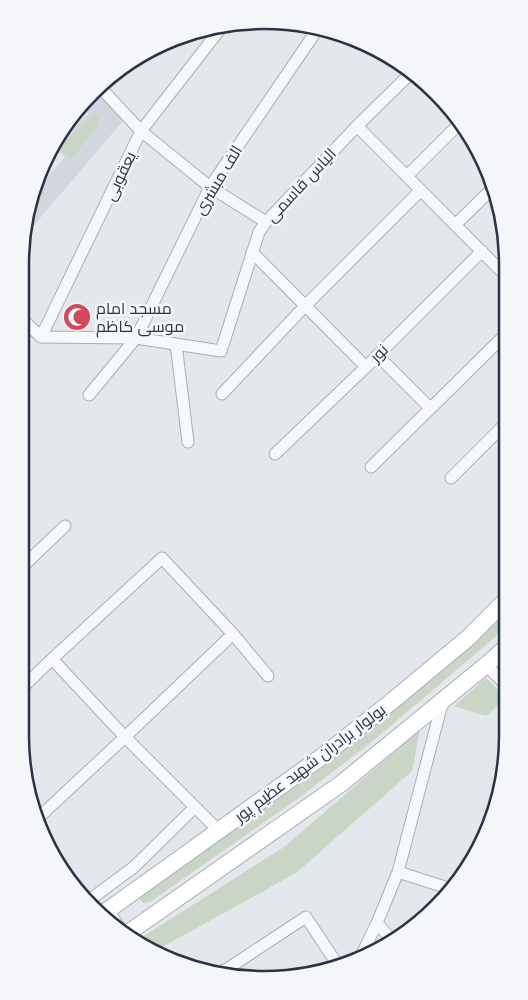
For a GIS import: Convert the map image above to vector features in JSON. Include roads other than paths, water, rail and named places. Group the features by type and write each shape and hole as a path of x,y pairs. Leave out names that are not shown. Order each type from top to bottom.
{"main road":[{"name":"بولوار برادران شهید عظیم‌ پور","path":"106,910 320,758 468,638 499,607"},
{"name":"بولوار برادران شهید عظیم‌ پور","path":"130,930 342,783 499,653"}],"street":[{"name":"یعقوبی","path":"41,337 142,131 217,33"},
{"name":"الف مبشری","path":"89,395 136,338 210,187 314,34"},
{"name":"الیاس قاسمی","path":"176,344 221,351 259,232 266,222 357,126 407,77"},
{"path":"104,92 142,131 210,187 266,222"},
{"path":"357,126 499,269"},
{"path":"407,176 456,127"},
{"path":"222,394 421,190"},
{"path":"456,225 488,193"},
{"name":"نور","path":"275,454 482,251"},
{"path":"252,252 366,366"},
{"path":"29,326 41,337 136,338 176,344 188,442"},
{"path":"370,467 499,341"},
{"path":"378,355 430,408"},
{"path":"451,478 499,430"},
{"path":"29,560 65,526"},
{"path":"29,681 162,558 233,634 268,676"},
{"path":"42,814 233,634"},
{"path":"52,659 125,737 219,831"},
{"path":"486,665 499,678"},
{"path":"365,948 398,872 443,700"},
{"path":"93,897 134,867 195,807"},
{"path":"398,872 444,887"},
{"path":"230,969 306,917 335,960"},
{"path":"377,923 388,936"}],"place":[{"name":"مسجد امام موسی کاظم","path":"77,317"}]}
